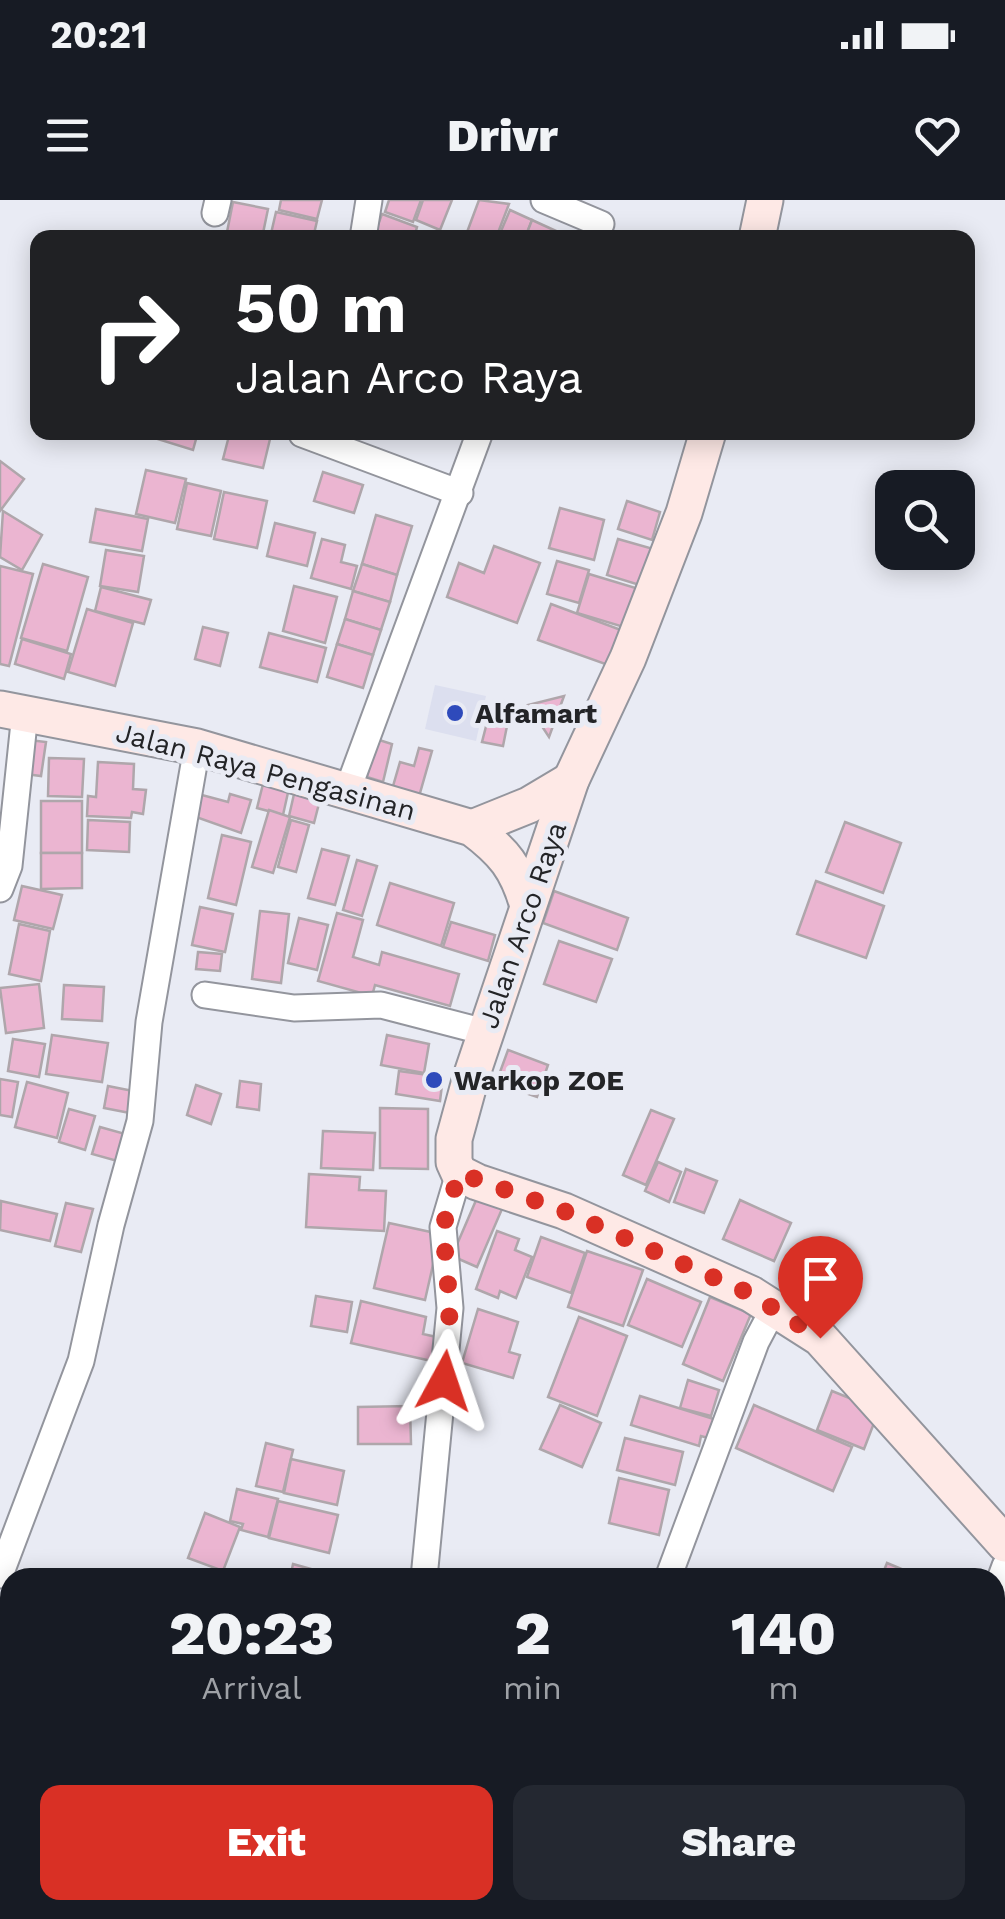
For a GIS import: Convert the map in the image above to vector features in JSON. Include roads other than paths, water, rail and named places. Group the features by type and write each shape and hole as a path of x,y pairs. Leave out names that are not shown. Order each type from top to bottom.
{"main road":[{"path":"759,230 765,200"},
{"name":"Jalan Arco Raya","path":"459,1173 454,1140 485,1032 571,780 628,658 684,512 706,440"},
{"name":"Jalan Raya Pengasinan","path":"12,711 198,747 348,788 472,828 504,852 517,870 528,906"},
{"path":"472,828 530,804 571,780"},
{"path":"459,1173 564,1211 774,1308 820,1338 1005,1544"}],"street":[{"path":"365,230 368,200"},
{"path":"544,200 600,224"},
{"path":"318,440 460,493"},
{"path":"348,788 477,440"},
{"path":"0,889 9,866 12,711"},
{"path":"3,1568 81,1361 111,1224 140,1121 149,1022 198,747"},
{"path":"205,995 294,1008 381,1006 485,1032"},
{"path":"425,1568 450,1308 443,1227 459,1173"},
{"path":"672,1568 756,1342 774,1308"}],"place":[{"name":"Alfamart","path":"455,713"},
{"name":"Warkop ZOE","path":"434,1080"}]}
